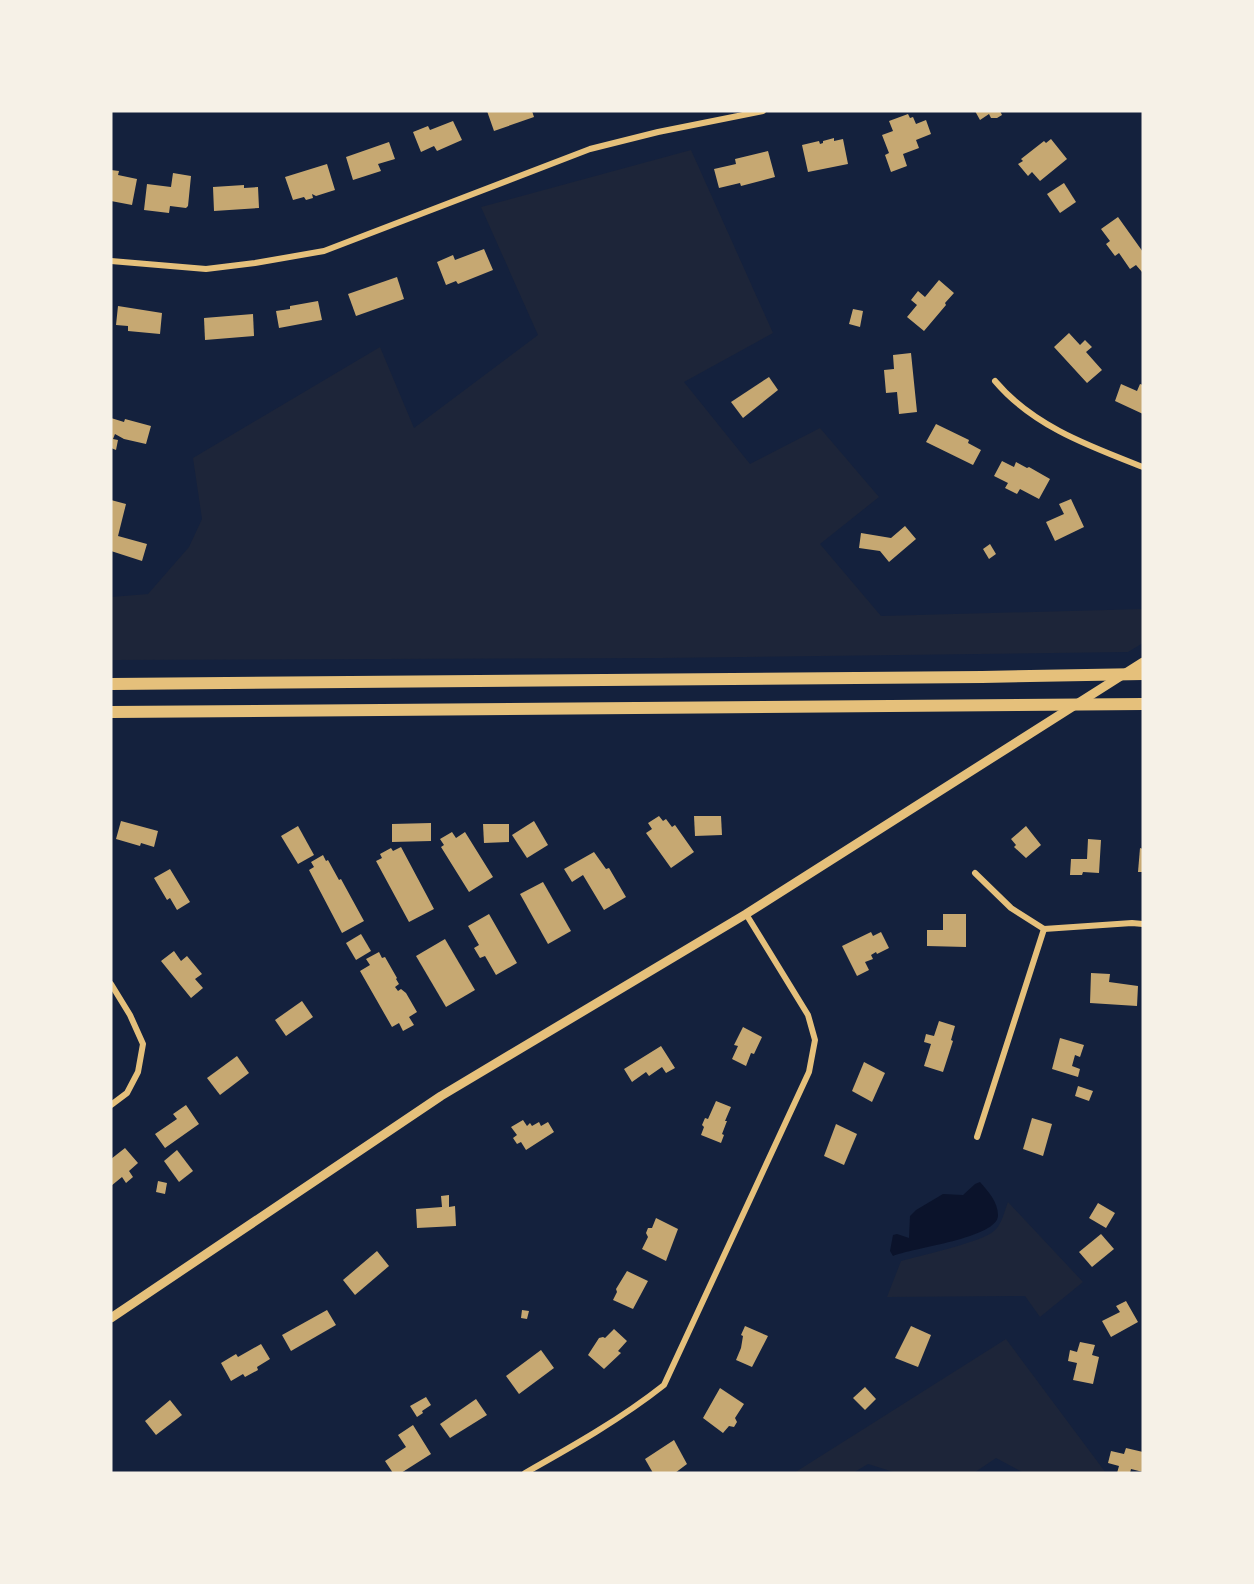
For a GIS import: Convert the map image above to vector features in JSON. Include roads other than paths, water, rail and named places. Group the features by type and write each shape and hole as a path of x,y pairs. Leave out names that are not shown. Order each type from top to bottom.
{"highway":[{"path":"111,684 1143,674"},
{"path":"1105,704 1143,711"},
{"path":"111,712 1143,704"}],"main road":[{"path":"111,1318 441,1096 746,914 1143,662"}],"street":[{"path":"723,111 725,119"},
{"path":"111,261 206,269 324,251 590,149 658,132 763,111"},
{"path":"995,381 1014,402 1035,418 1105,452 1143,467"},
{"path":"975,873 1011,908 1044,929 1143,924"},
{"path":"525,1473 567,1450 644,1401 664,1385 809,1072 815,1040 808,1015 746,914"},
{"path":"977,1137 1044,929"},
{"path":"111,984 130,1015 143,1044 138,1072 127,1093 111,1105"}]}
